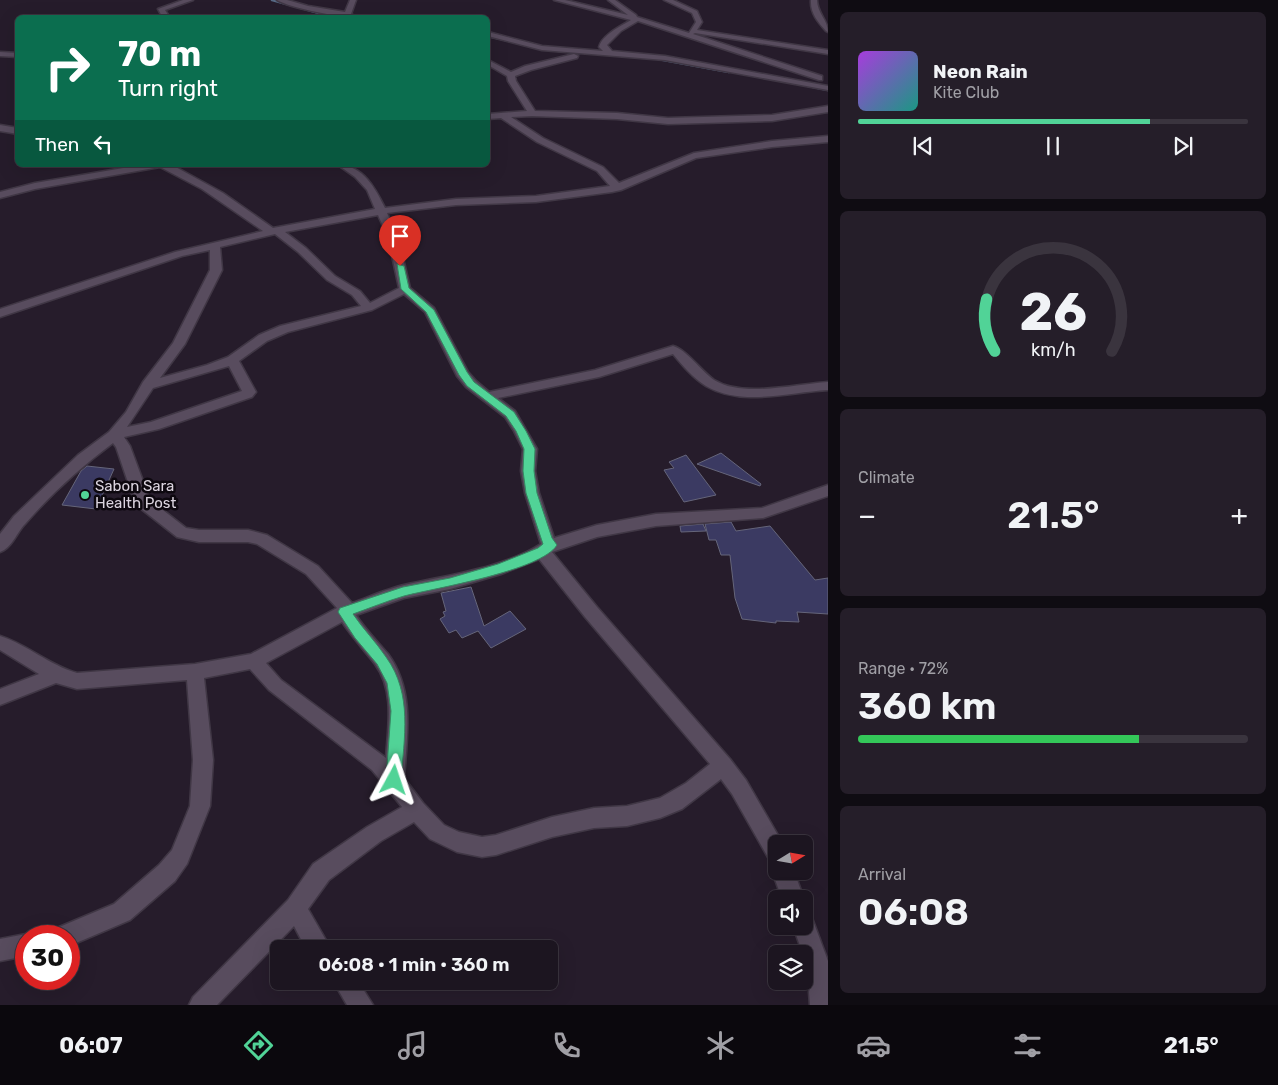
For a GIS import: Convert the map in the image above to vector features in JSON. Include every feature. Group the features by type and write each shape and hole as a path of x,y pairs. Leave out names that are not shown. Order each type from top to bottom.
{"street":[{"path":"165,15 161,9 190,0"},
{"path":"280,0 307,8 346,15"},
{"path":"352,15 353,0"},
{"path":"557,0 676,30 828,81"},
{"path":"611,0 637,19"},
{"path":"667,0 691,9 698,14 698,27 692,32"},
{"path":"814,0 815,12 828,30"},
{"path":"815,12 828,14"},
{"path":"609,52 603,47 603,44 619,30 637,19"},
{"path":"676,30 828,52"},
{"path":"490,35 524,45 580,53 609,52 666,58 828,88"},
{"path":"511,75 528,68 580,53"},
{"path":"0,54 15,56"},
{"path":"490,63 511,75"},
{"path":"511,75 512,81 532,113"},
{"path":"490,117 532,113 617,116 668,121 772,118 828,109"},
{"path":"503,116 552,146 600,169 618,188"},
{"path":"0,128 15,130"},
{"path":"0,313 142,265 274,231 381,211 456,202 536,199 618,188 694,156 772,144 828,139"},
{"path":"0,195 35,186 152,167"},
{"path":"169,167 240,209 302,250 331,278 356,293 368,308"},
{"path":"346,167 358,175 371,189 393,238 405,289 430,310 462,373 471,384 510,414 530,449 528,471 532,493 546,540 546,548 591,612 723,765 739,787 768,838"},
{"path":"0,546 18,520 83,458 114,435 131,414 148,385 179,344 216,270 215,245"},
{"path":"148,385 212,368 232,360 264,338 284,329 368,308 405,289"},
{"path":"488,396 599,373 673,350 677,351 713,386 723,391 737,394 755,394 828,386"},
{"path":"114,435 154,426 247,394 249,392 232,360"},
{"path":"114,435 123,446 138,494 145,504 182,533 198,536 248,536 261,539 312,570 347,611 359,634 382,660 394,682 398,711 394,780"},
{"path":"0,643 13,648 56,675 77,681 195,672 254,662 347,611 403,592 450,583 501,568 546,548 597,531 656,520 763,513 828,490"},
{"path":"254,662 275,685 379,764 394,780 416,810 437,832 457,842 482,847 594,818 627,816 660,808 675,802 693,790 723,765"},
{"path":"80,929 122,912 167,873 180,857 200,806 203,760 195,672"},
{"path":"0,697 56,675"},
{"path":"201,1005 296,908 321,872 374,834 416,810"},
{"path":"296,908 314,940"},
{"path":"808,935 826,975 820,999 822,1005"},
{"path":"0,950 15,947"},
{"path":"350,990 361,1005"}],"building":[{"path":"721,453 761,484 760,486 697,464"},
{"path":"686,455 716,495 684,502 664,470 674,468 669,462"},
{"name":"Sabon Sara Health Post","path":"87,466 114,469 96,509 62,505 81,471"},
{"path":"731,522 736,531 770,526 815,580 828,578 828,614 797,612 799,622 776,621 776,623 742,619 735,598 730,555 721,555 716,540 709,540 705,524"},
{"path":"703,524 706,531 681,532 680,526"},
{"path":"471,587 484,626 510,611 526,629 491,648 478,631 462,638 456,630 449,633 440,619 445,616 443,612 446,611 441,593"}],"waterway":[{"path":"272,0 326,15"},
{"path":"490,36 538,48"},
{"path":"549,50 580,53"},
{"path":"658,59 729,72"},
{"path":"808,86 828,90"}],"place":[{"name":"Sabon Sara Health Post","path":"85,495"}],"route":[{"path":"394,780 398,711 394,682 382,660 359,634 345,612 403,592 450,583 501,568 542,552 551,545 546,540 532,493 528,471 530,449 521,431 510,414 471,384 462,373 430,310 405,289 400,266"}]}
